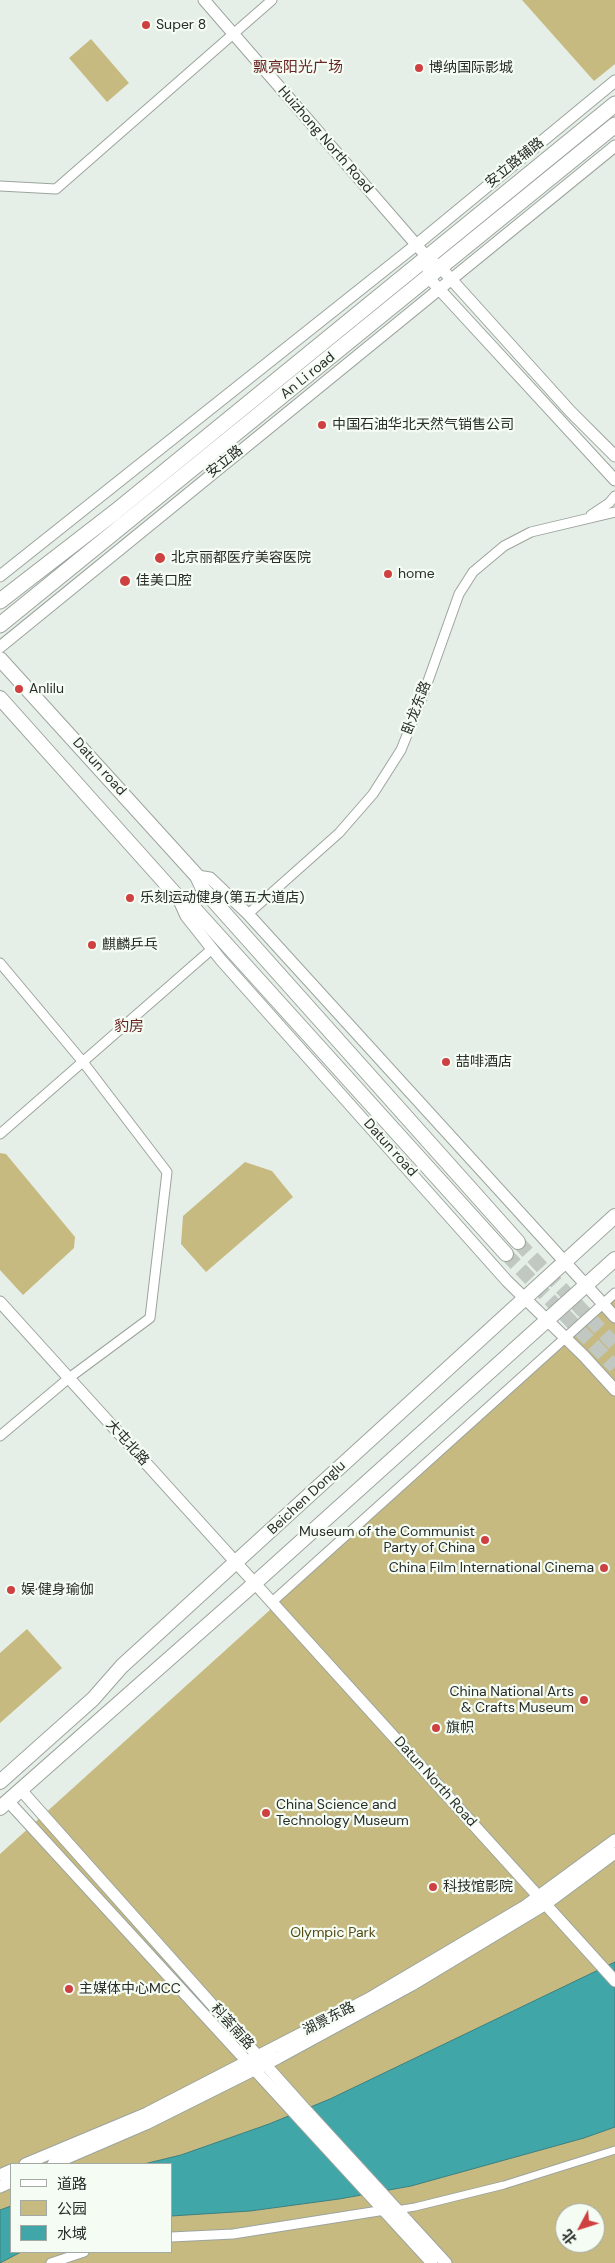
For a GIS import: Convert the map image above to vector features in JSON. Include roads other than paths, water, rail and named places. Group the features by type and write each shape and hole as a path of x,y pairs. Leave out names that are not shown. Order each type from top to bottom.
{"main road":[{"name":"An Li road","path":"0,601 115,512 615,104"},
{"name":"An Li road","path":"0,625 434,283 615,125"},
{"name":"Datun road","path":"0,658 197,876 203,889 518,1242"},
{"name":"Datun road","path":"0,698 177,896 190,904 506,1254"},
{"name":"Beichen Donglu","path":"0,1782 93,1699 122,1666 615,1216"},
{"name":"Beichen Donglu","path":"4,1804 254,1584 615,1259"}],"street":[{"name":"Huizhong North Road","path":"204,0 416,245 446,273 570,411 615,456"},
{"path":"0,186 56,189 232,33 272,0"},
{"name":"安立路辅路","path":"416,245 615,80"},
{"path":"446,273 615,146"},
{"path":"0,576 416,245"},
{"path":"427,257 434,283 615,480"},
{"name":"安立路","path":"0,646 434,283"},
{"name":"卧龙东路","path":"582,519 601,510 615,496"},
{"name":"卧龙东路","path":"248,914 340,833 374,794 400,750 423,695 459,594 473,572 493,555 518,538 545,527 615,512"},
{"name":"Datun road","path":"197,876 210,878 248,914 615,1317"},
{"name":"Datun road","path":"177,896 186,916 212,949 494,1266 615,1390"},
{"path":"0,1134 212,949"},
{"path":"0,963 83,1062 167,1172 150,1318 69,1378 0,1436"},
{"path":"272,1602 615,1293"},
{"name":"大屯北路","path":"0,1302 254,1584"},
{"name":"Datun North Road","path":"254,1584 615,1981"},
{"name":"科荟南路","path":"20,1789 263,2060 301,2112 432,2263"},
{"name":"科荟南路","path":"4,1804 250,2066 301,2112 384,2193 446,2263"},
{"name":"湖景东路","path":"542,1900 615,1840"},
{"name":"湖景东路","path":"27,2163 147,2113 263,2060 412,1985 615,1853"},
{"name":"湖景东路","path":"55,2163 146,2124 250,2066"},
{"path":"172,2236 233,2234 385,2210 398,2210 504,2185 615,2150"},
{"path":"51,2263 81,2253"}],"water":[{"path":"615,1962 615,2127 584,2138 411,2186 339,2199 250,2211 172,2216 172,2163 148,2163 181,2155 269,2124 330,2099"},
{"path":"10,2206 10,2253 19,2253 0,2263 0,2210"}],"tunnel":[{"path":"518,1242 615,1345"},
{"path":"506,1254 615,1367"}],"place":[{"name":"Super 8","path":"146,25"},
{"name":"博纳国际影城","path":"419,68"},
{"name":"中国石油华北天然气销售公司","path":"322,425"},
{"name":"北京丽都医疗美容医院","path":"160,558"},
{"name":"home","path":"388,574"},
{"name":"佳美口腔","path":"125,581"},
{"name":"Anlilu","path":"19,689"},
{"name":"乐刻运动健身(第五大道店)","path":"130,898"},
{"name":"麒麟乒乓","path":"92,945"},
{"name":"喆啡酒店","path":"446,1062"},
{"name":"Museum of the Communist Party of China","path":"485,1540"},
{"name":"China Film International Cinema","path":"604,1568"},
{"name":"娱·健身瑜伽","path":"11,1590"},
{"name":"China National Arts & Crafts Museum","path":"584,1700"},
{"name":"旗帜","path":"436,1728"},
{"name":"China Science and Technology Museum","path":"266,1813"},
{"name":"科技馆影院","path":"433,1887"},
{"name":"主媒体中心MCC","path":"69,1989"}],"district":[{"name":"飘亮阳光广场","path":"298,68"},
{"name":"豹房","path":"129,1027"}],"park label":[{"name":"Olympic Park","path":"333,1933"}]}
